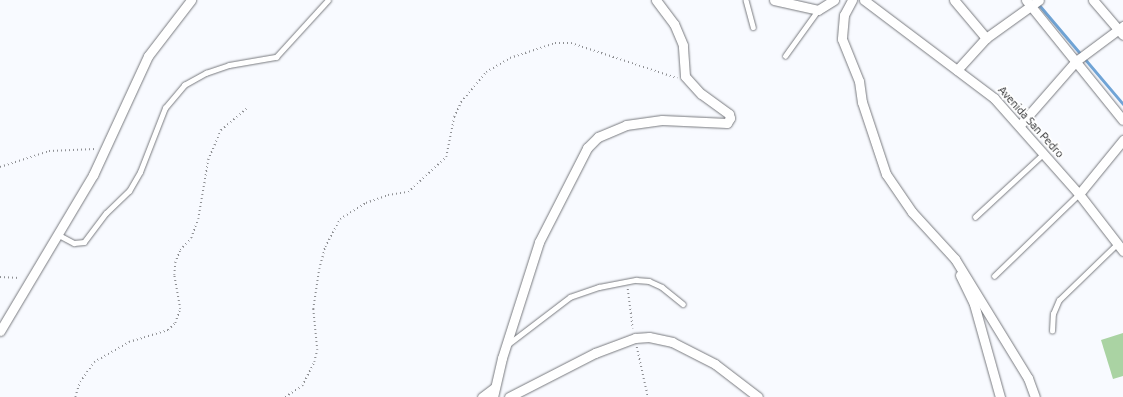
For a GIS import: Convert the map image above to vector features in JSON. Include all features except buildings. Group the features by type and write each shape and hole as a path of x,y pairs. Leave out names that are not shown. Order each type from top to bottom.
{"street":[{"path":"0,331 59,235 104,150 148,56 191,0"},
{"path":"493,397 494,388 506,346 539,242 579,160 598,137 611,130 650,121 686,120 727,123 730,118 729,114 701,94 685,76 683,45 674,24 656,0"},
{"path":"774,0 818,10 834,0"},
{"path":"852,0 844,15 842,39 859,81 862,102 886,174 912,212 956,259 1028,378 1035,397"},
{"name":"Avenida San Pedro","path":"864,0 994,98 1020,124 1079,194 1120,248"},
{"path":"954,0 986,38"},
{"path":"957,70 986,38 1029,3 1039,0"},
{"path":"1020,124 1076,61 1121,30 1093,0"},
{"path":"1029,3 1123,120"},
{"path":"1079,194 1123,140"},
{"path":"956,259 955,264 974,304 1000,397"},
{"path":"509,397 595,353 635,338 649,337 672,342 715,364 758,397"},
{"path":"482,397 494,388"}],"lane":[{"path":"59,235 74,243 84,242 106,213 129,191 140,172 165,108 184,85 206,73 229,65 276,57 328,0"},
{"path":"746,0 753,27"},
{"path":"785,56 818,10"},
{"path":"975,217 1044,153"},
{"path":"994,276 1079,194"},
{"path":"1052,330 1053,314 1059,300 1120,248"},
{"path":"506,346 570,297 599,287 636,280 649,281 662,287 683,304"}],"path":[{"path":"285,397 302,386 314,362 317,350 313,309 319,269 325,248 340,219 366,203 388,195 408,192 446,157 454,117 461,102 486,72 510,58 555,43 588,47 675,78 685,76"},
{"path":"75,397 80,382 94,362 129,342 168,330 175,323 180,309 174,275 175,263 180,250 191,238 198,219 208,160 221,130 247,108"},
{"path":"0,167 49,151 74,148 104,150"},
{"path":"0,277 30,281"}],"green space":[{"path":"1123,333 1123,376 1113,379 1101,340"}],"waterway":[{"path":"1039,5 1123,104"}]}
